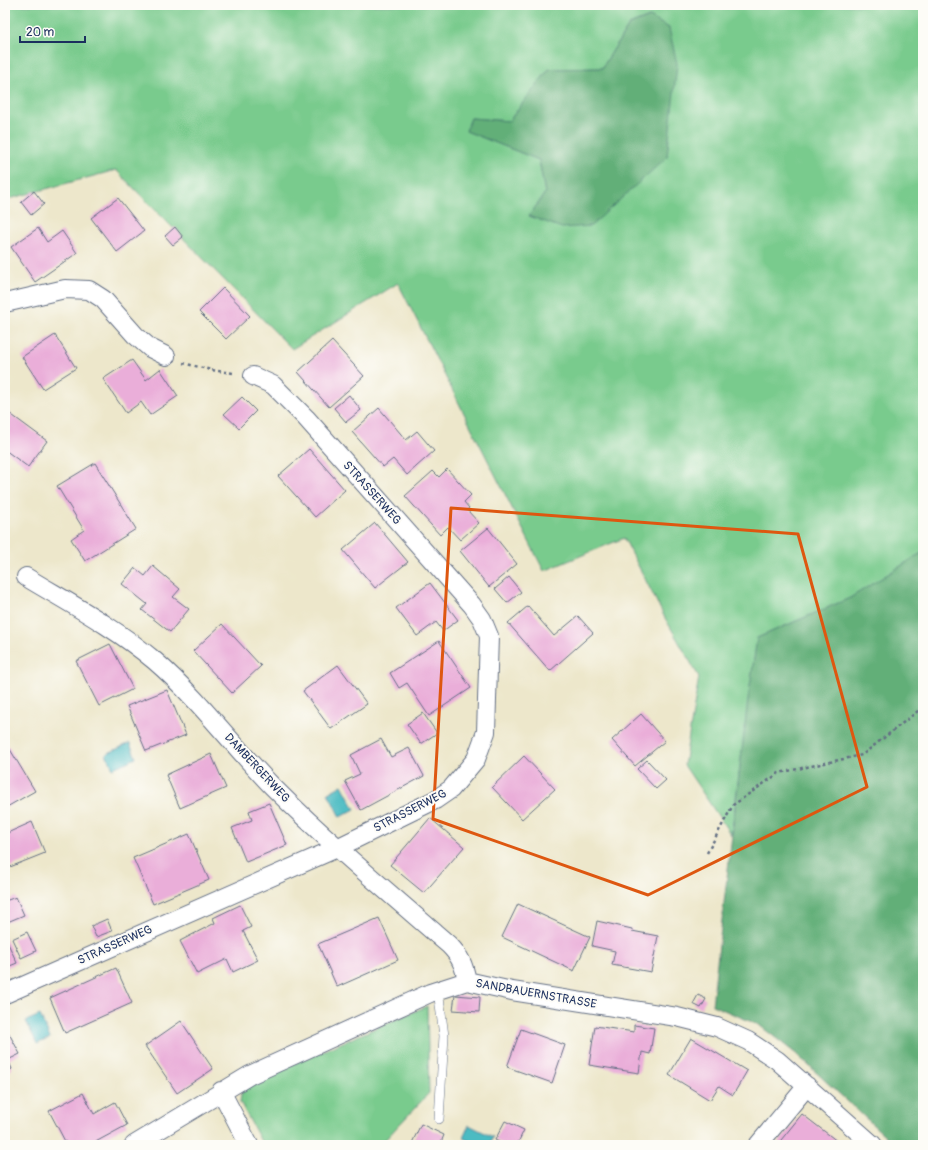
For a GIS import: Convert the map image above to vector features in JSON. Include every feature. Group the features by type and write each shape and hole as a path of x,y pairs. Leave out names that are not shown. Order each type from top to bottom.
{"street":[{"path":"5,303 65,289 89,290 103,299 135,335 150,348 166,356"},
{"name":"STRASSERWEG","path":"5,994 337,848 435,800 451,789 476,759 486,732 489,636 482,619 472,605 306,418 273,385 253,376"},
{"name":"DAMBERGERWEG","path":"26,577 121,636 154,660 183,688 272,786 337,848 454,950 464,965 467,981"},
{"name":"SANDBAUERNSTRASSE","path":"134,1145 250,1075 308,1047 438,990 467,981 512,991 677,1017 717,1027 748,1041 777,1060 873,1145"},
{"path":"758,1145 807,1086"},
{"path":"221,1092 249,1145"}],"lane":[{"path":"438,990 444,1036 438,1118"}],"path":[{"path":"166,356 182,363 211,370 253,376"},
{"path":"707,853 733,805 779,773 862,755 923,707"}],"highlighted area":[{"path":"451,508 798,534 867,787 648,895 433,819"}],"green space":[{"path":"5,5 923,5 923,552 850,598 757,638 731,835 684,765 699,677 665,618 624,538 544,571 398,283 292,349 116,170 5,200","holes":["649,17 669,28 530,216 545,193 539,160 466,131 471,118 509,121 549,69 602,68 629,25"]},
{"path":"650,17 669,28 677,64 667,157 591,226 562,228 529,216 545,193 539,160 466,131 471,118 509,121 549,69 602,68 629,25"},
{"path":"923,552 923,1145 895,1145 795,1053 759,1025 712,1005 748,699 757,638 850,598"},
{"path":"427,1006 429,1093 382,1143 384,1145 263,1145 240,1102 242,1089 260,1078"}],"water":[{"path":"130,743 136,758 113,768 106,754"},
{"path":"342,785 355,809 340,817 328,793"},
{"path":"40,1015 50,1038 37,1044 26,1021"},
{"path":"469,1125 493,1137 489,1145 477,1145 463,1138"}],"building":[{"path":"34,191 44,204 31,215 21,202"},
{"path":"118,198 144,231 117,252 91,218"},
{"path":"175,227 183,237 173,245 165,236"},
{"path":"38,228 47,242 62,231 77,253 35,282 11,247"},
{"path":"223,288 250,316 226,339 199,312"},
{"path":"55,335 76,368 43,389 22,357"},
{"path":"332,341 364,376 329,407 298,372"},
{"path":"132,360 146,380 160,369 178,396 150,415 141,402 126,413 103,379"},
{"path":"349,395 361,410 346,422 334,408"},
{"path":"242,397 256,411 239,428 224,414"},
{"path":"379,408 406,440 417,431 434,451 407,475 393,459 383,467 352,432"},
{"path":"5,410 47,441 28,467 5,450"},
{"path":"309,449 345,490 315,517 278,476"},
{"path":"95,463 136,529 85,561 71,539 84,530 57,486"},
{"path":"447,469 471,495 464,502 469,508 467,510 479,523 460,540 448,527 440,535 405,496 433,471 439,477"},
{"path":"375,523 408,562 375,588 343,550"},
{"path":"488,528 517,564 489,587 460,551"},
{"path":"153,566 180,589 173,597 189,609 170,632 142,610 147,604 122,584 135,568 145,576"},
{"path":"509,577 521,592 507,603 495,589"},
{"path":"430,583 458,620 443,631 436,622 417,636 396,608"},
{"path":"528,606 554,636 578,616 593,633 550,671 508,623"},
{"path":"222,624 261,666 232,693 193,651"},
{"path":"439,641 471,688 429,716 407,683 399,688 390,673"},
{"path":"110,644 133,689 99,706 76,661"},
{"path":"338,665 367,704 331,729 303,691"},
{"path":"167,690 186,735 146,751 127,706"},
{"path":"423,713 437,733 421,744 407,724"},
{"path":"641,714 665,741 635,766 612,740"},
{"path":"381,739 391,757 409,748 424,776 361,810 345,781 360,774 351,755"},
{"path":"5,741 35,791 5,808"},
{"path":"211,754 226,788 180,808 166,775"},
{"path":"524,756 555,789 522,819 492,787"},
{"path":"647,760 666,780 656,789 637,769"},
{"path":"269,803 287,845 246,862 232,828 252,820 249,811"},
{"path":"430,818 464,847 424,893 390,865"},
{"path":"32,822 45,853 5,869 5,834"},
{"path":"189,834 209,880 153,904 133,858"},
{"path":"16,897 24,915 5,923 5,901"},
{"path":"518,904 590,937 574,971 502,937"},
{"path":"240,905 251,927 243,931 258,960 233,972 227,959 197,974 180,941 215,923 213,918"},
{"path":"379,918 398,960 337,987 318,944"},
{"path":"107,919 112,931 96,937 91,926"},
{"path":"597,921 632,929 632,931 658,936 651,972 612,965 615,951 592,946"},
{"path":"27,932 36,951 21,958 12,939"},
{"path":"5,937 17,963 5,968"},
{"path":"116,968 132,1003 65,1033 50,998"},
{"path":"455,995 480,997 479,1012 453,1010"},
{"path":"698,995 706,999 701,1008 693,1004"},
{"path":"181,1021 213,1069 177,1093 145,1046"},
{"path":"634,1025 654,1028 650,1054 642,1052 639,1073 589,1065 595,1026 634,1032"},
{"path":"5,1026 20,1054 8,1060 12,1069 5,1073"},
{"path":"521,1029 565,1045 552,1083 507,1067"},
{"path":"691,1038 747,1071 733,1095 719,1086 710,1100 669,1075"},
{"path":"83,1093 94,1114 115,1102 127,1125 90,1145 67,1145 49,1111"},
{"path":"802,1114 842,1145 777,1145"},
{"path":"505,1121 524,1130 517,1145 505,1145 495,1140"},
{"path":"421,1124 444,1135 440,1145 417,1145 412,1143"}]}
